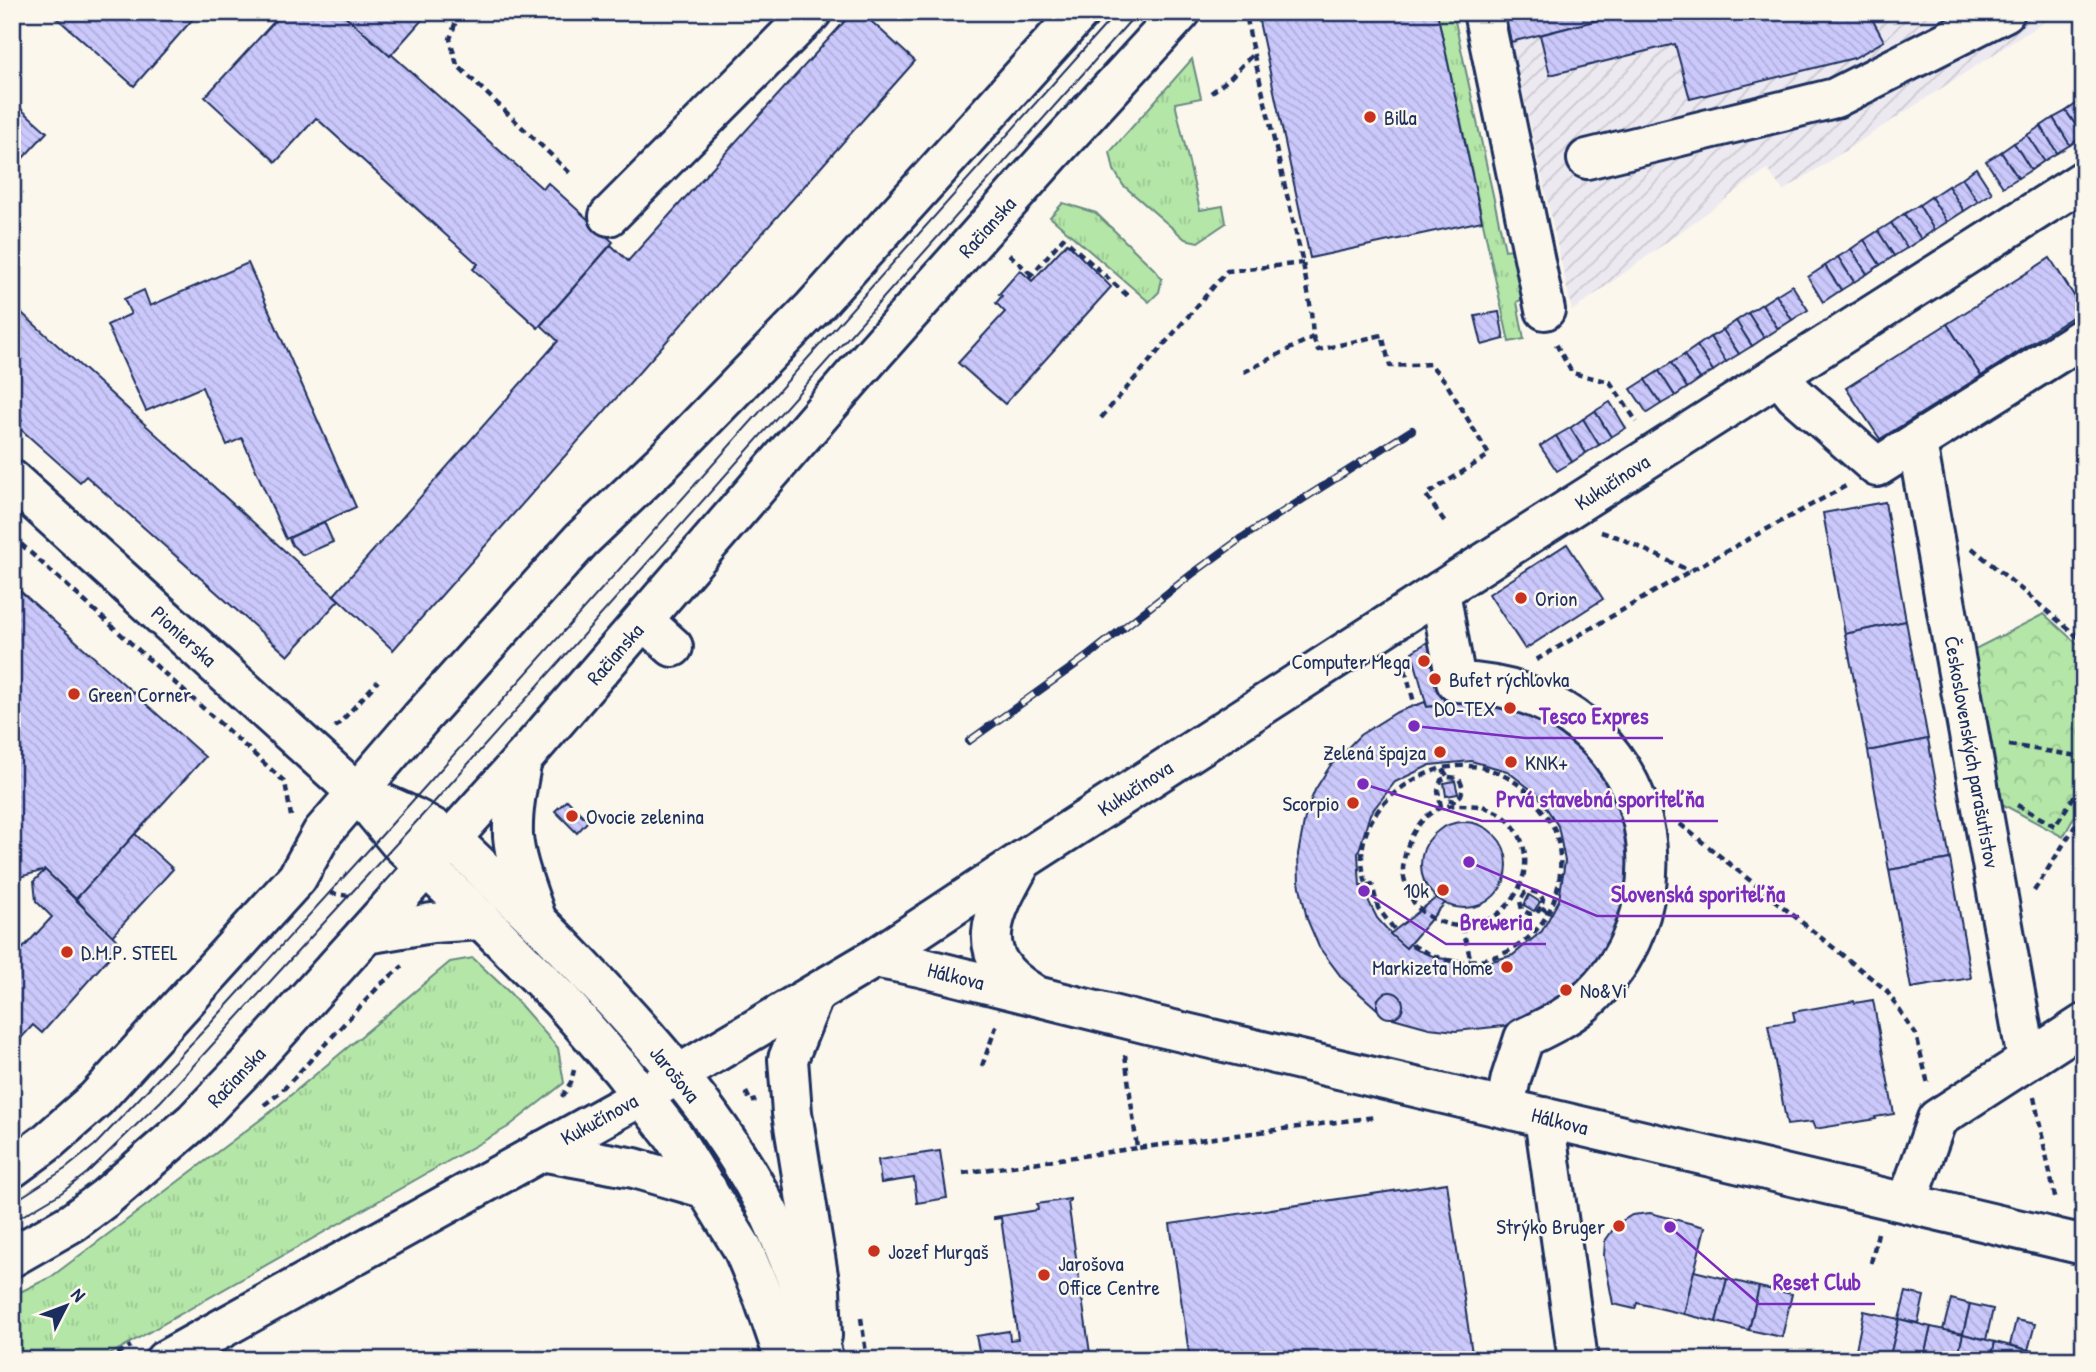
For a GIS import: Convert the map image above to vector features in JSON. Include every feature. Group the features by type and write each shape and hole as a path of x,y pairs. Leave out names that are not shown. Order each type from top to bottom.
{"street":[{"path":"13,1164 96,1099 297,878 322,833 356,792 581,540 663,462 813,308 1080,12"},
{"name":"Račianska","path":"12,1257 74,1222 134,1174 194,1121 246,1067 522,760 851,379 1181,12"},
{"path":"1483,12 1545,310"},
{"path":"1587,159 1835,98 2005,12"},
{"path":"609,216 793,19"},
{"name":"Kukučínova","path":"165,1360 642,1096 875,958 1440,591 2084,180"},
{"path":"1779,375 1795,395 1877,467 2084,337"},
{"name":"Československých parašutistov","path":"1915,445 2020,1065"},
{"name":"Pionierska","path":"19,501 356,792"},
{"path":"1440,591 1456,682 1474,682 1513,689 1554,706 1572,719 1594,737 1620,771 1635,798 1645,836 1647,886 1629,945 1611,973 1583,1003 1555,1023 1524,1038 1505,1107"},
{"path":"644,621 673,646"},
{"path":"522,760 513,838 536,919"},
{"name":"Jarošova","path":"356,792 402,812 450,839 536,919 602,988 677,1075 722,1134 769,1214 802,1294 823,1359"},
{"name":"Jarošova","path":"356,792 399,842 482,920 561,1000 674,1137 743,1249 785,1360"},
{"name":"Hálkova","path":"1023,860 994,916 992,942 997,959 1024,992"},
{"path":"366,934 432,923 482,920"},
{"name":"Hálkova","path":"875,958 1505,1107 1894,1215 2084,1245"},
{"path":"814,995 788,1059 792,1113 820,1288 823,1359"},
{"path":"1894,1215 1949,1110 2084,1024"},
{"path":"1544,1117 1578,1360"},
{"path":"541,1151 634,1168 706,1189"}],"path":[{"path":"459,12 450,39 457,65 572,175"},
{"path":"1246,12 1303,263 1313,337 1318,351 1382,335 1390,366 1430,364 1445,381 1489,455 1426,495 1445,522"},
{"path":"1211,93 1254,53"},
{"path":"1005,251 1031,277 1063,238 1129,297"},
{"path":"1101,418 1227,271 1303,263"},
{"path":"1244,372 1313,337"},
{"path":"1572,373 1610,382 1639,424"},
{"path":"1533,662 1877,467"},
{"path":"1598,531 1620,538 1690,572"},
{"path":"12,536 285,782 293,828"},
{"path":"1970,546 2084,642"},
{"path":"1399,647 1415,706"},
{"path":"1997,743 2084,757"},
{"path":"1394,929 1378,908 1372,884 1367,886 1364,878 1362,849 1373,814 1399,789 1431,768 1471,765 1502,775 1525,789 1555,829 1560,854 1554,904 1539,928 1513,950 1490,958 1447,960 1412,945"},
{"path":"1442,768 1448,776"},
{"path":"1441,807 1438,791 1440,780 1448,776 1459,778 1461,796 1454,801 1448,799"},
{"path":"2014,803 2055,826 2084,781"},
{"path":"1483,806 1500,814 1516,829 1524,848 1525,870 1519,891 1502,912 1483,923 1446,925 1415,906 1403,871 1407,845 1426,817 1441,807 1483,806"},
{"path":"2034,892 2084,812"},
{"path":"1673,819 1886,990 1916,1035 1949,1110"},
{"path":"1519,891 1523,897"},
{"path":"1531,891 1543,900 1541,907 1536,913 1530,914 1520,905 1523,897 1531,891"},
{"path":"1541,907 1549,913"},
{"path":"1462,926 1472,965"},
{"path":"982,1066 1024,992"},
{"path":"1125,1049 1137,1148"},
{"path":"2020,1065 2058,1213"},
{"path":"963,1173 1388,1115"},
{"path":"1871,1263 1894,1215"}],"shaded area":[{"path":"1505,12 2059,12 1783,191 1767,169 1572,311"}],"green space":[{"path":"1437,12 1453,12 1505,250 1519,248 1529,295 1517,302 1524,339 1509,342"},
{"path":"1192,59 1201,98 1175,103 1200,210 1223,206 1226,223 1198,242 1185,239 1123,185 1114,170 1110,152"},
{"path":"1063,203 1096,213 1155,270 1162,279 1159,292 1149,302 1050,217"},
{"path":"2044,614 2084,650 2084,800 2063,837 1991,798 1965,654"},
{"path":"473,958 510,993 558,1048 564,1083 508,1127 100,1360 12,1360 12,1296 51,1277 268,1114 450,962"}],"building":[{"path":"50,12 199,12 134,86"},
{"path":"283,12 341,12 543,189 548,183 613,242 538,328 473,269 478,264 316,118 276,162 205,97"},
{"path":"341,12 429,12 390,56"},
{"path":"853,12 861,12 915,61 393,650 334,595 558,341 541,325 611,245 628,261"},
{"name":"Billa","path":"1257,12 1437,12 1482,221 1310,258"},
{"path":"1505,12 1629,12 1511,42"},
{"path":"1629,12 1880,12 1870,15 1884,41 1854,58 1690,99 1675,44 1550,75 1540,35"},
{"path":"12,101 47,132 12,170"},
{"path":"2079,102 2084,110 2083,136 2066,111"},
{"path":"2066,111 2083,136 2070,145 2053,118"},
{"path":"2053,118 2070,145 2057,153 2041,126"},
{"path":"2041,126 2057,153 2044,161 2027,135"},
{"path":"2027,135 2044,161 2031,170 2014,143"},
{"path":"2014,143 2031,170 2018,178 2001,152"},
{"path":"2001,152 2018,178 2003,187 1986,161"},
{"path":"1976,168 1992,193 1978,202 1962,178"},
{"path":"1962,178 1978,202 1964,211 1948,186"},
{"path":"1948,186 1964,211 1947,222 1931,197"},
{"path":"1931,197 1947,222 1934,230 1919,205"},
{"path":"1919,205 1934,230 1921,239 1904,214"},
{"path":"1904,214 1921,239 1907,248 1891,223"},
{"path":"1891,223 1907,248 1894,256 1878,231"},
{"path":"1878,231 1894,256 1880,265 1864,240"},
{"path":"1864,240 1880,265 1867,274 1851,249"},
{"path":"1067,243 1111,287 1005,404 958,363 1005,312 996,303 1002,296 999,294 1020,270 1032,281"},
{"path":"1851,249 1867,274 1854,282 1838,257"},
{"path":"1838,257 1854,282 1841,290 1825,266"},
{"path":"2050,258 2083,310 1981,376 1947,324"},
{"path":"248,263 356,507 286,539 242,438 227,445 202,387 146,411 107,325 131,314 124,299 144,290 150,306"},
{"path":"1825,266 1841,290 1823,302 1808,277"},
{"path":"1792,285 1808,310 1792,320 1776,295"},
{"path":"1776,295 1792,320 1778,329 1762,304"},
{"path":"1762,304 1778,329 1764,338 1748,313"},
{"path":"13,305 339,600 288,656 86,476 80,482 17,426 22,420 12,412"},
{"path":"1499,312 1504,339 1482,345 1475,316"},
{"path":"1748,313 1764,338 1752,346 1736,321"},
{"path":"1736,321 1752,346 1739,354 1723,330"},
{"path":"1947,324 1981,376 1880,439 1846,388"},
{"path":"1723,330 1739,354 1726,362 1710,337"},
{"path":"1710,337 1726,362 1713,371 1697,346"},
{"path":"1697,346 1713,371 1700,379 1684,355"},
{"path":"1684,355 1700,379 1687,388 1671,363"},
{"path":"1671,363 1687,388 1675,396 1659,371"},
{"path":"1659,371 1675,396 1661,404 1645,380"},
{"path":"1645,380 1661,404 1647,413 1631,389"},
{"path":"1610,402 1626,428 1611,437 1595,411"},
{"path":"1595,411 1611,437 1599,445 1583,419"},
{"path":"1583,419 1599,445 1586,453 1570,428"},
{"path":"1570,428 1586,453 1572,462 1556,436"},
{"path":"1556,436 1572,462 1557,471 1540,446"},
{"path":"1885,502 1906,621 1845,634 1823,513"},
{"path":"324,522 333,542 303,555 292,545 289,538"},
{"path":"1567,544 1603,599 1525,649 1489,594"},
{"name":"Green Corner","path":"18,589 205,757 76,899 45,870 12,879 12,596"},
{"path":"1906,621 1928,739 1868,751 1845,634"},
{"path":"1437,636 1445,705 1427,707 1412,652"},
{"path":"1463,698 1530,710 1595,760 1628,823 1627,906 1595,969 1545,1011 1504,1026 1456,1031 1429,1028 1393,1018 1401,1012 1402,1001 1395,994 1386,993 1378,999 1377,1009 1342,978 1319,947 1307,919 1299,882 1298,854 1306,812 1315,790 1330,766 1360,735 1397,712 1425,702 1427,707 1445,705 1444,699","holes":["1471,761 1507,771 1538,795 1558,826 1565,861 1559,900 1542,931 1513,955 1482,964 1464,966 1462,961 1438,958 1417,950 1409,943 1406,948 1377,918 1365,886 1360,886 1358,854 1370,814 1395,782 1430,765"]},
{"path":"1928,739 1950,859 1889,870 1868,751"},
{"path":"1455,781 1458,794 1446,796 1444,783"},
{"name":"Ovocie zelenina","path":"567,800 588,821 577,833 555,811"},
{"path":"1456,822 1472,822 1495,834 1504,848 1507,865 1504,882 1495,896 1472,908 1456,908 1440,901 1428,889 1421,873 1421,857 1428,841 1440,829"},
{"path":"135,834 173,869 112,936 76,899"},
{"path":"1950,859 1971,978 1911,988 1889,870"},
{"name":"D.M.P. STEEL","path":"45,870 121,944 42,1033 33,1025 12,1048 12,960 52,917 36,901 34,881"},
{"path":"1529,895 1540,902 1534,911 1524,905"},
{"path":"1436,898 1445,903 1406,948 1390,934"},
{"path":"1390,992 1399,996 1403,1005 1399,1014 1390,1018 1381,1014 1377,1005 1381,996"},
{"path":"1873,1000 1894,1114 1815,1129 1812,1122 1787,1125 1768,1025 1795,1021 1793,1012"},
{"path":"940,1151 947,1198 917,1203 914,1178 881,1183 878,1160"},
{"path":"1447,1183 1473,1360 1190,1360 1170,1224"},
{"name":"Jarošova Office Centre","path":"1070,1199 1068,1202 1091,1360 981,1360 976,1336 1009,1331 1010,1340 1018,1339 1001,1218 994,1217 1038,1210 1037,1204"},
{"path":"1650,1213 1705,1227 1684,1314 1637,1303 1635,1309 1613,1304 1604,1256 1605,1241 1617,1224 1632,1215"},
{"path":"1694,1271 1727,1279 1716,1322 1684,1314"},
{"path":"1727,1279 1759,1287 1749,1330 1716,1322"},
{"path":"1759,1287 1792,1294 1782,1337 1749,1330"},
{"path":"1906,1292 1924,1296 1918,1323 1899,1319"},
{"path":"1951,1299 1970,1304 1963,1334 1943,1330"},
{"path":"1970,1304 1993,1309 1986,1340 1963,1334"},
{"path":"1864,1311 1899,1319 1889,1360 1855,1354"},
{"path":"1899,1319 1931,1327 1923,1360 1889,1360"},
{"path":"2016,1320 2035,1324 2028,1350 2010,1345"},
{"path":"1931,1327 1963,1334 1957,1360 1923,1360"},
{"path":"2083,1331 2084,1360 2076,1360"},
{"path":"1963,1334 1995,1342 1991,1360 1957,1360"},
{"path":"1995,1342 2028,1350 2026,1360 1991,1360"},
{"path":"2028,1350 2061,1357 2060,1360 2026,1360"}],"tram line":[{"path":"12,1203 65,1169 95,1145 209,1025 1117,12"},
{"path":"12,1222 61,1193 87,1173 161,1101 428,809 1138,12"}],"railway":[{"path":"969,741 1089,655 1240,539 1412,430"}],"place":[{"name":"Billa","path":"1370,117"},
{"name":"Orion","path":"1521,598"},
{"name":"Computer Mega","path":"1424,661"},
{"name":"Bufet rýchlovka","path":"1435,679"},
{"name":"Green Corner","path":"74,694"},
{"name":"DO-TEX","path":"1510,708"},
{"name":"Tesco Expres","path":"1414,726"},
{"name":"Zelená špajza","path":"1440,752"},
{"name":"KNK+","path":"1511,762"},
{"name":"Prvá stavebná sporiteľňa","path":"1363,784"},
{"name":"Scorpio","path":"1353,803"},
{"name":"Ovocie zelenina","path":"572,816"},
{"name":"Slovenská sporiteľňa","path":"1469,862"},
{"name":"10k","path":"1443,890"},
{"name":"Breweria","path":"1364,891"},
{"name":"D.M.P. STEEL","path":"67,952"},
{"name":"Markizeta Home","path":"1507,967"},
{"name":"No&Vi","path":"1566,990"},
{"name":"Strýko Bruger","path":"1619,1226"},
{"name":"Reset Club","path":"1670,1227"},
{"name":"Jozef Murgaš","path":"874,1251"},
{"name":"Jarošova Office Centre","path":"1044,1275"}]}
